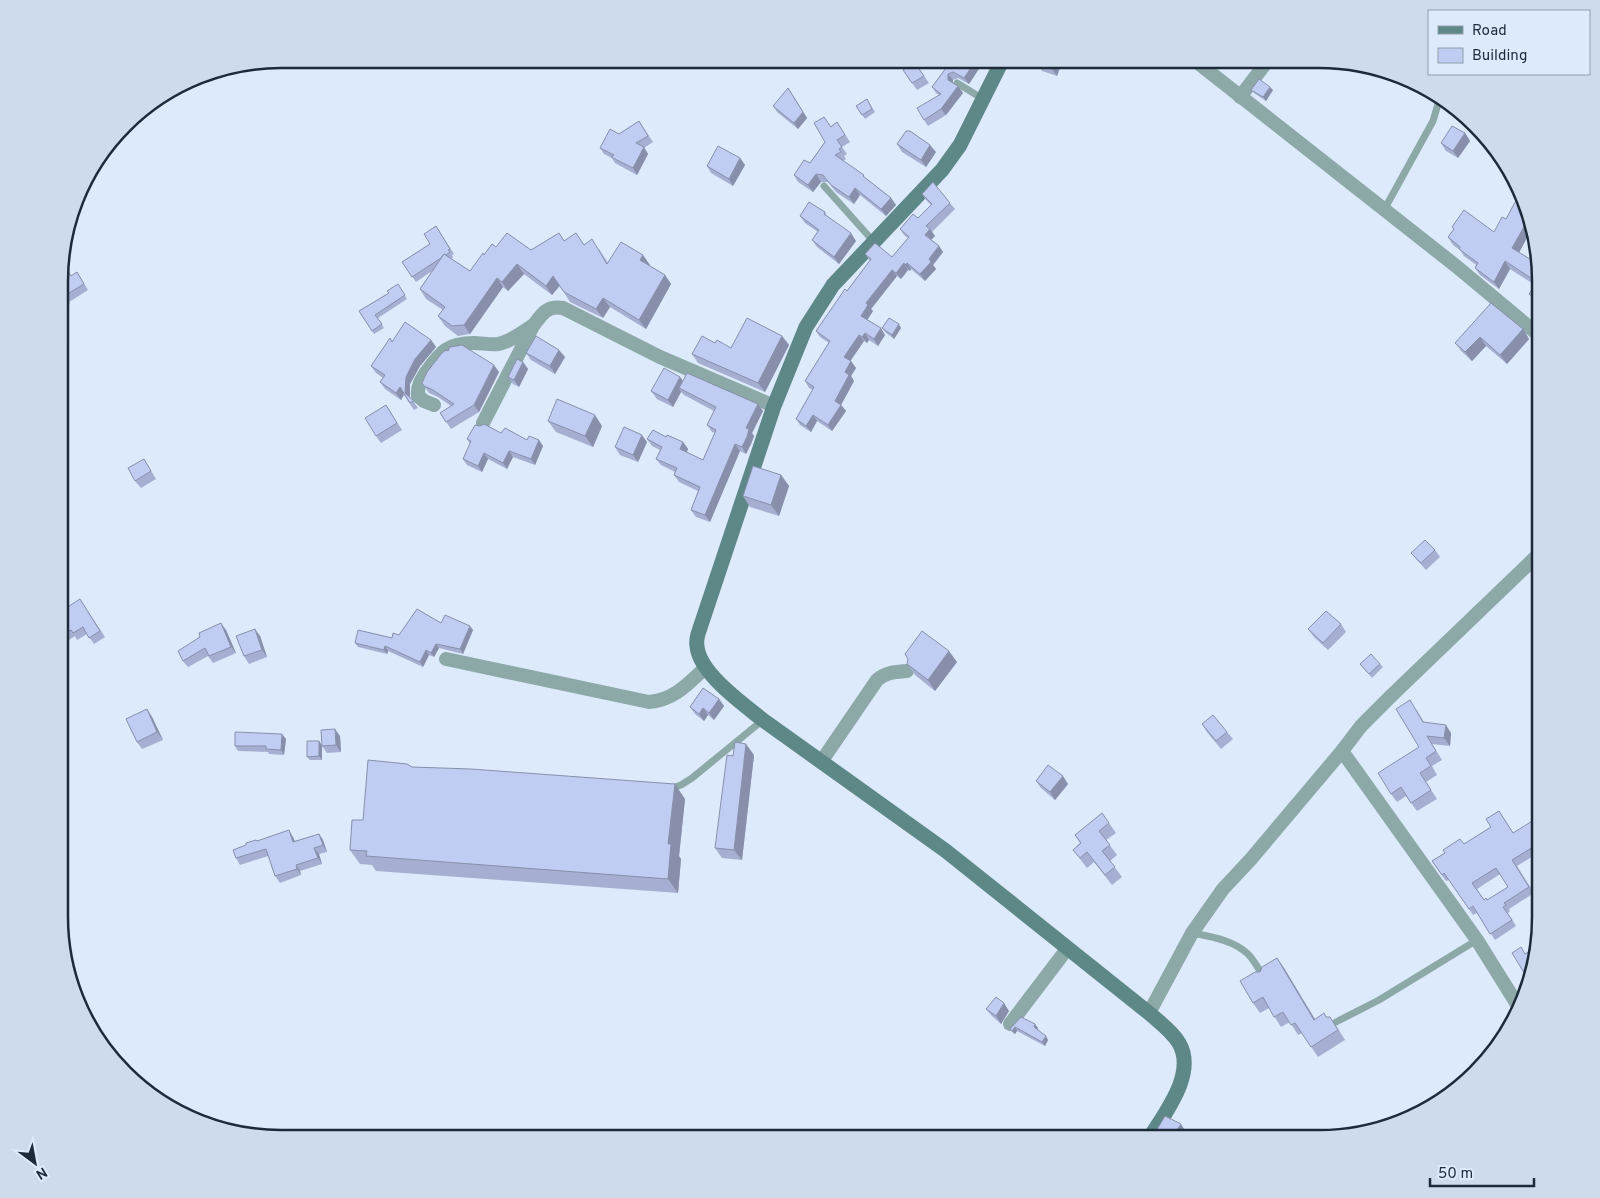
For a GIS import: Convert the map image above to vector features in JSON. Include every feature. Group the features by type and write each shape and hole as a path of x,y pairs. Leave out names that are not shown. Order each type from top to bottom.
{"street":[{"path":"998,68 960,145 942,170 833,285 806,327 774,406 698,634 697,646 705,668 763,720 946,851 1149,1013 1171,1033 1184,1053 1183,1078 1176,1095 1155,1130"},
{"path":"1204,68 1456,266 1532,329"},
{"path":"1240,97 1262,68"},
{"path":"483,423 533,326 547,309 555,306 563,308 660,357 774,406"},
{"path":"434,405 418,396 417,389 421,379 439,355 446,349 454,345 489,344 507,341 533,326"},
{"path":"1149,1013 1192,933 1224,889 1361,726 1532,561"},
{"path":"446,659 650,702 660,701 678,693 705,668"},
{"path":"822,762 876,680 888,673 907,671"},
{"path":"1342,750 1476,940 1515,1001"},
{"path":"1010,1024 1067,949"}],"lane":[{"path":"957,83 983,99"},
{"path":"1384,210 1433,122 1438,103"},
{"path":"824,186 874,242"},
{"path":"661,789 670,789 686,782 763,720"},
{"path":"1192,933 1224,940 1237,947 1249,955 1264,977"},
{"path":"1336,1022 1378,1000 1476,940"}],"building":[{"path":"906,68 918,68 924,76 912,83 903,70"},
{"path":"946,68 971,68 964,78 953,72 948,74 948,80 958,86 941,109 924,120 917,108 941,94 932,87"},
{"path":"1259,79 1270,87 1263,97 1251,90"},
{"path":"788,88 803,112 794,123 773,106"},
{"path":"867,99 872,109 862,115 856,106"},
{"path":"824,117 831,127 837,122 845,135 837,140 842,147 839,149 841,152 835,155 864,175 891,198 881,209 855,188 849,197 831,185 823,175 816,174 808,185 794,175 804,160 810,163 825,142 814,123"},
{"path":"639,121 648,136 636,143 644,147 633,168 611,157 614,155 600,148 610,129 619,134"},
{"path":"1452,126 1465,133 1453,151 1441,143"},
{"path":"906,131 910,131 930,145 921,160 897,144"},
{"path":"718,146 740,158 729,179 707,166"},
{"path":"933,182 950,203 926,226 930,229 925,235 939,246 929,259 931,262 920,274 907,263 905,265 904,263 896,273 892,270 866,303 868,305 861,316 881,328 874,339 865,333 862,337 859,335 844,357 851,361 845,372 849,375 835,401 841,405 828,425 813,415 806,426 796,419 814,387 805,381 830,341 816,331 845,289 847,291 871,259 865,254 875,243 892,257 909,237 900,229 913,214 918,218 932,204 922,194"},
{"path":"1516,200 1525,225 1512,248 1532,260 1532,279 1505,261 1494,282 1475,268 1478,263 1459,249 1460,247 1448,237 1454,229 1452,227 1464,210 1494,232 1502,217 1506,219"},
{"path":"809,202 851,233 834,257 812,240 819,230 800,216"},
{"path":"436,226 450,252 446,255 444,254 412,277 402,262 430,244 424,234"},
{"path":"507,233 531,250 559,233 564,241 576,233 584,245 592,239 607,264 621,242 643,255 640,260 665,275 639,320 603,298 596,309 564,292 553,276 546,286 517,264 502,282 497,278 464,325 452,326 438,316 445,307 420,289 444,254 470,271 483,253 484,255 492,244 496,247"},
{"path":"68,271 71,276 77,272 84,284 68,294"},
{"path":"398,284 405,295 375,315 382,324 372,331 359,311 389,293 387,291"},
{"path":"1491,303 1523,329 1500,355 1480,337 1465,352 1455,343"},
{"path":"747,318 782,336 758,383 692,354 702,336 715,343 717,340 731,348"},
{"path":"889,318 899,324 892,335 882,328"},
{"path":"405,322 431,340 415,359 406,377 405,393 414,401 410,403 400,387 396,393 380,382 385,375 371,366 390,338 392,342"},
{"path":"536,336 559,350 550,366 526,353"},
{"path":"462,345 494,365 474,405 446,422 440,413 454,404 422,383 427,372 442,353 446,350 448,351 450,347"},
{"path":"517,359 523,362 514,380 508,377"},
{"path":"664,368 680,377 668,400 651,391"},
{"path":"687,373 758,404 746,428 749,429 747,437 742,447 735,444 705,515 691,510 700,487 674,475 677,468 656,459 662,447 647,439 653,430 666,437 667,435 683,442 680,449 703,460 716,430 707,425 716,407 679,388"},
{"path":"557,399 595,415 585,436 548,421"},
{"path":"386,405 397,423 376,436 365,418"},
{"path":"484,424 501,433 505,428 527,440 529,436 539,440 531,459 509,451 503,463 484,453 478,466 463,459 471,441 467,439 475,425 480,426"},
{"path":"624,427 642,435 633,455 615,447"},
{"path":"144,459 151,471 135,481 128,468"},
{"path":"753,466 781,475 771,505 743,496"},
{"path":"1425,540 1435,550 1421,563 1411,553"},
{"path":"80,599 100,631 89,638 83,627 73,633 71,630 68,632 68,607"},
{"path":"417,609 441,623 445,615 470,626 460,649 436,644 431,653 426,650 420,662 385,646 384,650 355,643 358,630 392,638 393,633 399,635"},
{"path":"1326,611 1341,624 1323,643 1308,629"},
{"path":"221,623 231,647 209,656 205,648 183,661 178,651 200,637 199,633"},
{"path":"255,629 262,650 244,656 236,636"},
{"path":"922,631 949,651 928,680 907,664 908,659 905,654"},
{"path":"1371,654 1380,664 1369,674 1360,664"},
{"path":"703,688 719,699 709,713 703,708 699,714 690,707"},
{"path":"1410,700 1423,722 1446,725 1444,738 1427,736 1436,751 1426,758 1431,766 1420,773 1431,790 1411,803 1401,787 1391,794 1378,773 1419,747 1396,709"},
{"path":"147,709 157,732 137,742 126,719"},
{"path":"1213,715 1227,732 1216,741 1202,724"},
{"path":"335,729 336,745 322,746 321,730"},
{"path":"235,732 282,734 281,750 266,749 266,746 235,746"},
{"path":"307,741 319,741 319,756 307,757"},
{"path":"735,742 746,744 734,850 715,848 727,755 733,756"},
{"path":"368,760 407,764 412,767 471,769 675,784 668,844 671,844 668,879 366,856 367,851 350,850 352,820 363,820"},
{"path":"1048,765 1063,776 1050,792 1036,781"},
{"path":"1499,811 1513,833 1532,821 1532,848 1512,860 1529,887 1504,903 1506,905 1503,907 1512,920 1490,934 1473,906 1469,909 1444,873 1442,875 1432,861 1445,853 1443,850 1460,839 1464,844 1491,827 1486,819","holes":["1496,868 1508,887 1487,900 1486,898 1484,900 1472,883"]},
{"path":"1102,813 1109,823 1099,831 1110,845 1102,851 1115,867 1105,875 1087,852 1080,858 1073,850 1081,843 1075,835"},
{"path":"289,830 293,842 319,834 323,845 314,848 318,858 296,865 297,869 275,876 266,849 236,858 233,850 246,845 246,843"},
{"path":"1521,947 1525,954 1530,951 1525,974 1512,953"},
{"path":"1277,958 1314,1020 1324,1013 1326,1017 1330,1017 1338,1030 1311,1047 1295,1023 1291,1025 1283,1012 1274,1017 1263,997 1253,1003 1240,981 1255,972 1260,972 1262,967"},
{"path":"996,997 1004,1003 996,1016 986,1009"},
{"path":"1021,1017 1035,1024 1034,1027 1046,1036 1042,1042 1015,1027 1012,1031 1010,1029"},
{"path":"1165,1116 1181,1124 1177,1130 1157,1130"}]}
